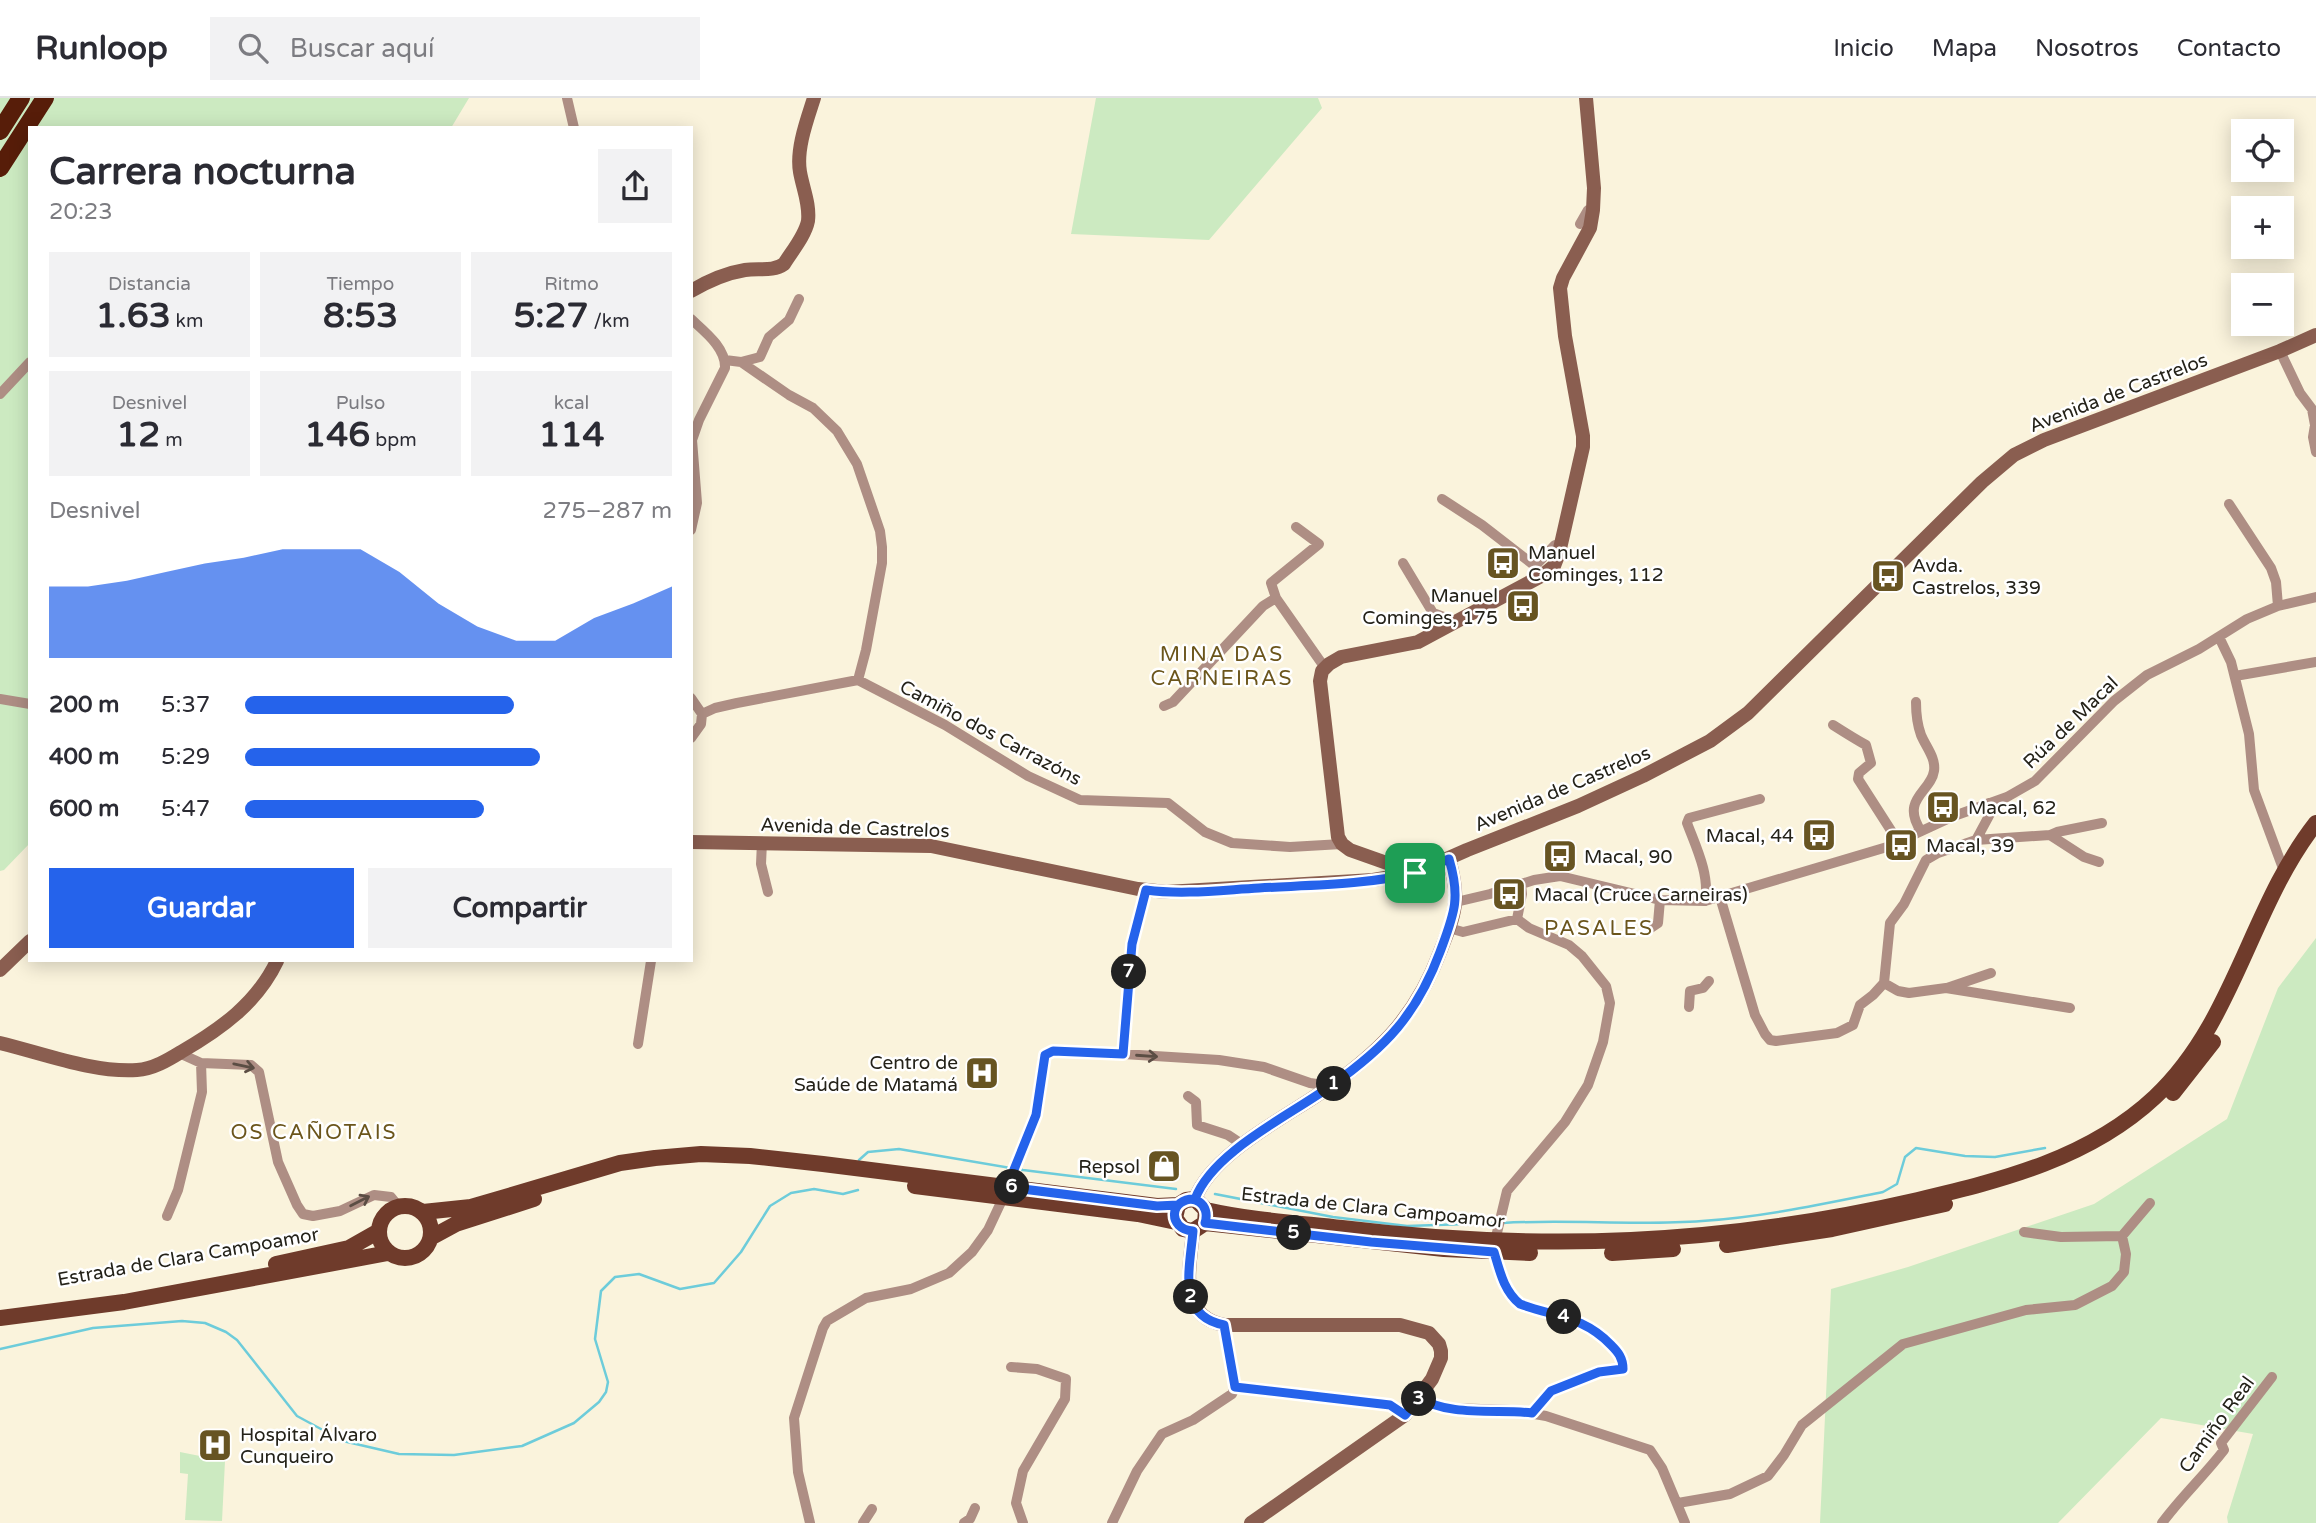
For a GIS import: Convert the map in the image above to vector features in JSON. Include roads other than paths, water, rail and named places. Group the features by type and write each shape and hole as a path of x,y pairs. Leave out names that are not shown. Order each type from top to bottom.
{"highway":[{"path":"0,131 21,98"},
{"path":"0,168 45,98"}],"main road":[{"name":"Estrada de Clara Campoamor","path":"0,1308 232,1273 349,1248 379,1231 385,1216 398,1207 407,1206 423,1212 471,1207 620,1163 701,1154 762,1157 1157,1206 1178,1205 1186,1200 1200,1216 1383,1244 1614,1242 1706,1236 1863,1213 2011,1175 2066,1155 2121,1125 2154,1098 2179,1071 2216,1016 2284,871 2316,823"},
{"name":"Estrada de Clara Campoamor","path":"1495,1241 1640,1252 1773,1239 1880,1220 1952,1203 2051,1173 2087,1157 2108,1146 2145,1119 2175,1092 2199,1063 2230,1012 2287,887 2316,841"},
{"name":"Estrada de Clara Campoamor","path":"0,1318 124,1302 388,1253 395,1257 411,1259 425,1251 432,1237 456,1224 587,1181 654,1168 701,1165 749,1167 1007,1186 1176,1222 1183,1229 1200,1216"},
{"path":"1176,1222 1178,1205"},
{"path":"423,1212 429,1219 432,1237"},
{"path":"379,1231 380,1239 388,1253"},
{"name":"Estrada de Clara Campoamor","path":"0,1326 213,1294 243,1282"}],"street":[{"path":"567,98 574,126"},
{"path":"693,289 747,269 780,267 784,264 808,221 799,158 814,98"},
{"path":"1415,873 1357,853 1342,844 1338,837 1320,681 1325,668 1341,657 1412,644 1543,575 1554,566 1582,457 1583,436 1565,336 1560,288 1590,228 1593,210 1594,188 1586,98"},
{"path":"1580,224 1588,210 1593,210"},
{"path":"726,360 741,362 760,357 769,337 789,320 799,299"},
{"path":"693,321 709,336 726,360 725,368 693,437"},
{"name":"Avenida de Castrelos","path":"693,842 901,844 942,847 1146,890 1184,892 1385,879 1415,873 1578,806 1678,758 1724,732 1758,704 1982,482 2014,456 2044,440 2316,335"},
{"path":"2280,351 2300,393 2312,409 2316,452"},
{"path":"702,715 715,708 737,703 858,680 882,563 880,531 857,464 837,431 813,408 741,362"},
{"path":"0,394 28,364"},
{"path":"693,453 697,503 693,521"},
{"path":"1442,499 1535,566 1555,545 1561,545"},
{"path":"2229,504 2271,568 2276,582 2278,606"},
{"path":"1296,527 1319,544 1271,583 1276,598 1325,668"},
{"path":"1403,564 1433,613 1457,622"},
{"name":"Rúa de Macal","path":"1456,902 1560,876 1660,900 1705,901 1899,843 1921,831 2015,793 2035,781 2113,701 2135,684 2247,619 2278,606 2316,597"},
{"path":"1164,706 1172,702 1263,606 1276,598"},
{"path":"2219,637 2235,676 2249,734 2254,790 2284,871"},
{"path":"2235,676 2316,662"},
{"name":"Camiño dos Carrazóns","path":"858,680 945,725 1028,776 1080,800 1168,803 1205,832 1232,843 1290,847 1342,844"},
{"path":"0,699 28,704"},
{"path":"1916,702 1918,725 1934,763 1931,780 1916,799 1917,821 1921,831"},
{"path":"693,703 702,715 701,724 693,735"},
{"path":"1833,725 1866,745 1871,763 1859,773 1858,779 1899,843"},
{"path":"1705,901 1707,891 1700,858 1687,823 1689,818 1760,799"},
{"path":"1976,840 1990,814 1989,803"},
{"path":"1720,897 1755,1015 1770,1040 1837,1033 1853,1025 1860,1005 1884,983 1890,923 1910,892 1921,867 1938,853 1976,840 2050,835 2102,823"},
{"path":"2050,835 2084,857 2099,862"},
{"path":"762,842 761,864 768,892"},
{"path":"1251,1523 1405,1415 1432,1379 1441,1358 1440,1344 1422,1330 1400,1325 1224,1325 1207,1321 1200,1316 1192,1301 1190,1279 1200,1216 1214,1169 1243,1145 1331,1086 1378,1048 1413,1010 1430,980 1456,902 1457,891 1449,859"},
{"path":"1517,919 1522,894 1521,884"},
{"path":"1123,1054 1132,944 1146,890"},
{"path":"1649,929 1658,923 1660,900"},
{"path":"1517,919 1529,928 1569,946 1582,956 1606,986 1610,1003 1604,1042 1588,1085 1565,1122 1507,1191 1495,1241 1505,1286 1511,1297 1520,1304 1589,1326 1607,1341 1623,1362 1623,1369 1599,1372 1551,1391 1532,1413"},
{"path":"1449,928 1463,932 1517,919"},
{"path":"0,970 28,944"},
{"path":"0,1043 100,1068 141,1070 203,1039 243,1009 259,992 276,962"},
{"path":"638,1044 652,962"},
{"path":"1884,983 1898,991 1909,993 1946,988 1991,973"},
{"path":"1689,1007 1690,991 1703,988 1709,981"},
{"path":"1946,988 2070,1008"},
{"path":"810,1523 798,1472 794,1418 823,1328 827,1321 866,1298 911,1289 949,1273 972,1252 988,1230 1036,1115 1045,1055 1053,1051 1219,1060 1265,1067 1310,1083 1331,1086"},
{"path":"179,1053 201,1063 251,1065 259,1072 278,1162 303,1214 313,1216 340,1211 374,1195 391,1197 398,1207"},
{"path":"167,1216 178,1190 202,1092 201,1063"},
{"path":"1188,1096 1196,1101 1197,1125 1228,1135 1243,1145"},
{"path":"2024,1232 2061,1237 2122,1236 2150,1203"},
{"path":"1678,1503 1730,1493 1768,1476 1802,1425 1903,1344 2026,1310 2076,1305 2112,1286 2124,1272 2126,1254 2122,1236"},
{"path":"1112,1523 1137,1471 1162,1434 1194,1420 1232,1394 1235,1387 1224,1325"},
{"path":"1011,1367 1037,1369 1066,1379 1065,1399 1023,1471 1016,1503 1023,1523"},
{"name":"Camiño Real","path":"2162,1523 2177,1502 2224,1450 2221,1443 2272,1377"},
{"path":"1235,1387 1390,1405 1405,1415"},
{"path":"1420,1397 1432,1405 1451,1408 1546,1416 1650,1450 1662,1468 1685,1523"},
{"path":"964,1523 970,1519 975,1508"},
{"path":"863,1523 872,1509"}],"waterway":[{"path":"1503,1223 1677,1222 1793,1210 1883,1192 1897,1184 1905,1157 1916,1148 1965,1156 1995,1157 2045,1148"},
{"path":"859,1160 868,1152 899,1149 1023,1170 1176,1189"},
{"path":"0,1349 93,1328 182,1321 205,1323 237,1340 297,1416 343,1441 399,1454 454,1455 522,1446 574,1423 599,1402 606,1392 608,1382 595,1339 601,1291 615,1277 639,1274 680,1289 714,1283 741,1252 770,1206 791,1193 814,1189 843,1194 858,1190"},
{"path":"1215,1194 1333,1217 1407,1226 1496,1223"}],"place":[{"name":"Manuel Cominges, 112","path":"1503,563"},
{"name":"Avda. Castrelos, 339","path":"1888,576"},
{"name":"Manuel Cominges, 175","path":"1523,606"},
{"name":"Macal, 62","path":"1943,807"},
{"name":"Macal, 44","path":"1819,835"},
{"name":"Macal, 39","path":"1901,845"},
{"name":"Macal, 90","path":"1560,856"},
{"name":"Macal (Cruce Carneiras)","path":"1509,894"},
{"name":"Centro de Saúde de Matamá","path":"982,1073"},
{"name":"Repsol","path":"1164,1166"},
{"name":"Hospital Álvaro Cunqueiro","path":"215,1445"}],"district":[{"name":"MINA DAS CARNEIRAS","path":"1222,666"},
{"name":"PASALES","path":"1599,928"},
{"name":"OS CAÑOTAIS","path":"314,1132"}]}
